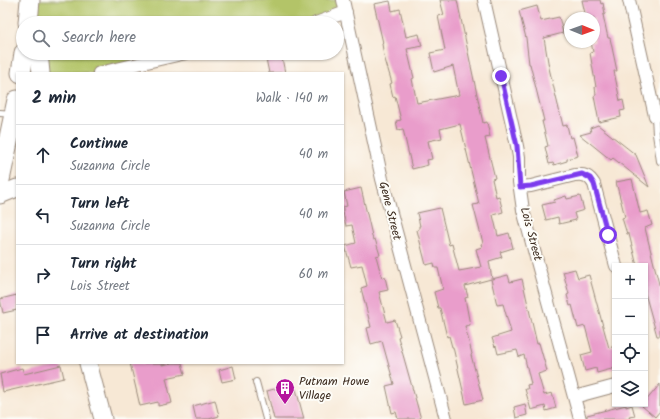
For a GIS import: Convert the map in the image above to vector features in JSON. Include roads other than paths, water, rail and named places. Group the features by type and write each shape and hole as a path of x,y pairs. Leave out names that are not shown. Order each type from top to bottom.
{"main road":[{"path":"21,72 23,60"},
{"path":"0,176 13,142 10,109"}],"street":[{"name":"Lois Street","path":"484,0 517,146 520,187 524,210 580,419"},
{"path":"628,0 656,116"},
{"path":"328,16 344,6"},
{"name":"Gene Street","path":"344,6 382,179 446,419"},
{"path":"40,60 41,72"},
{"path":"103,72 156,60"},
{"path":"520,187 531,186 575,175 585,175 590,178 594,184 615,263"},
{"path":"0,195 16,188"},
{"path":"88,364 103,419"},
{"path":"574,397 612,387"}],"lane":[{"path":"656,116 656,134 660,160"},
{"path":"256,382 266,419"}],"place":[{"name":"Putnam Howe Village","path":"285,405"}]}
